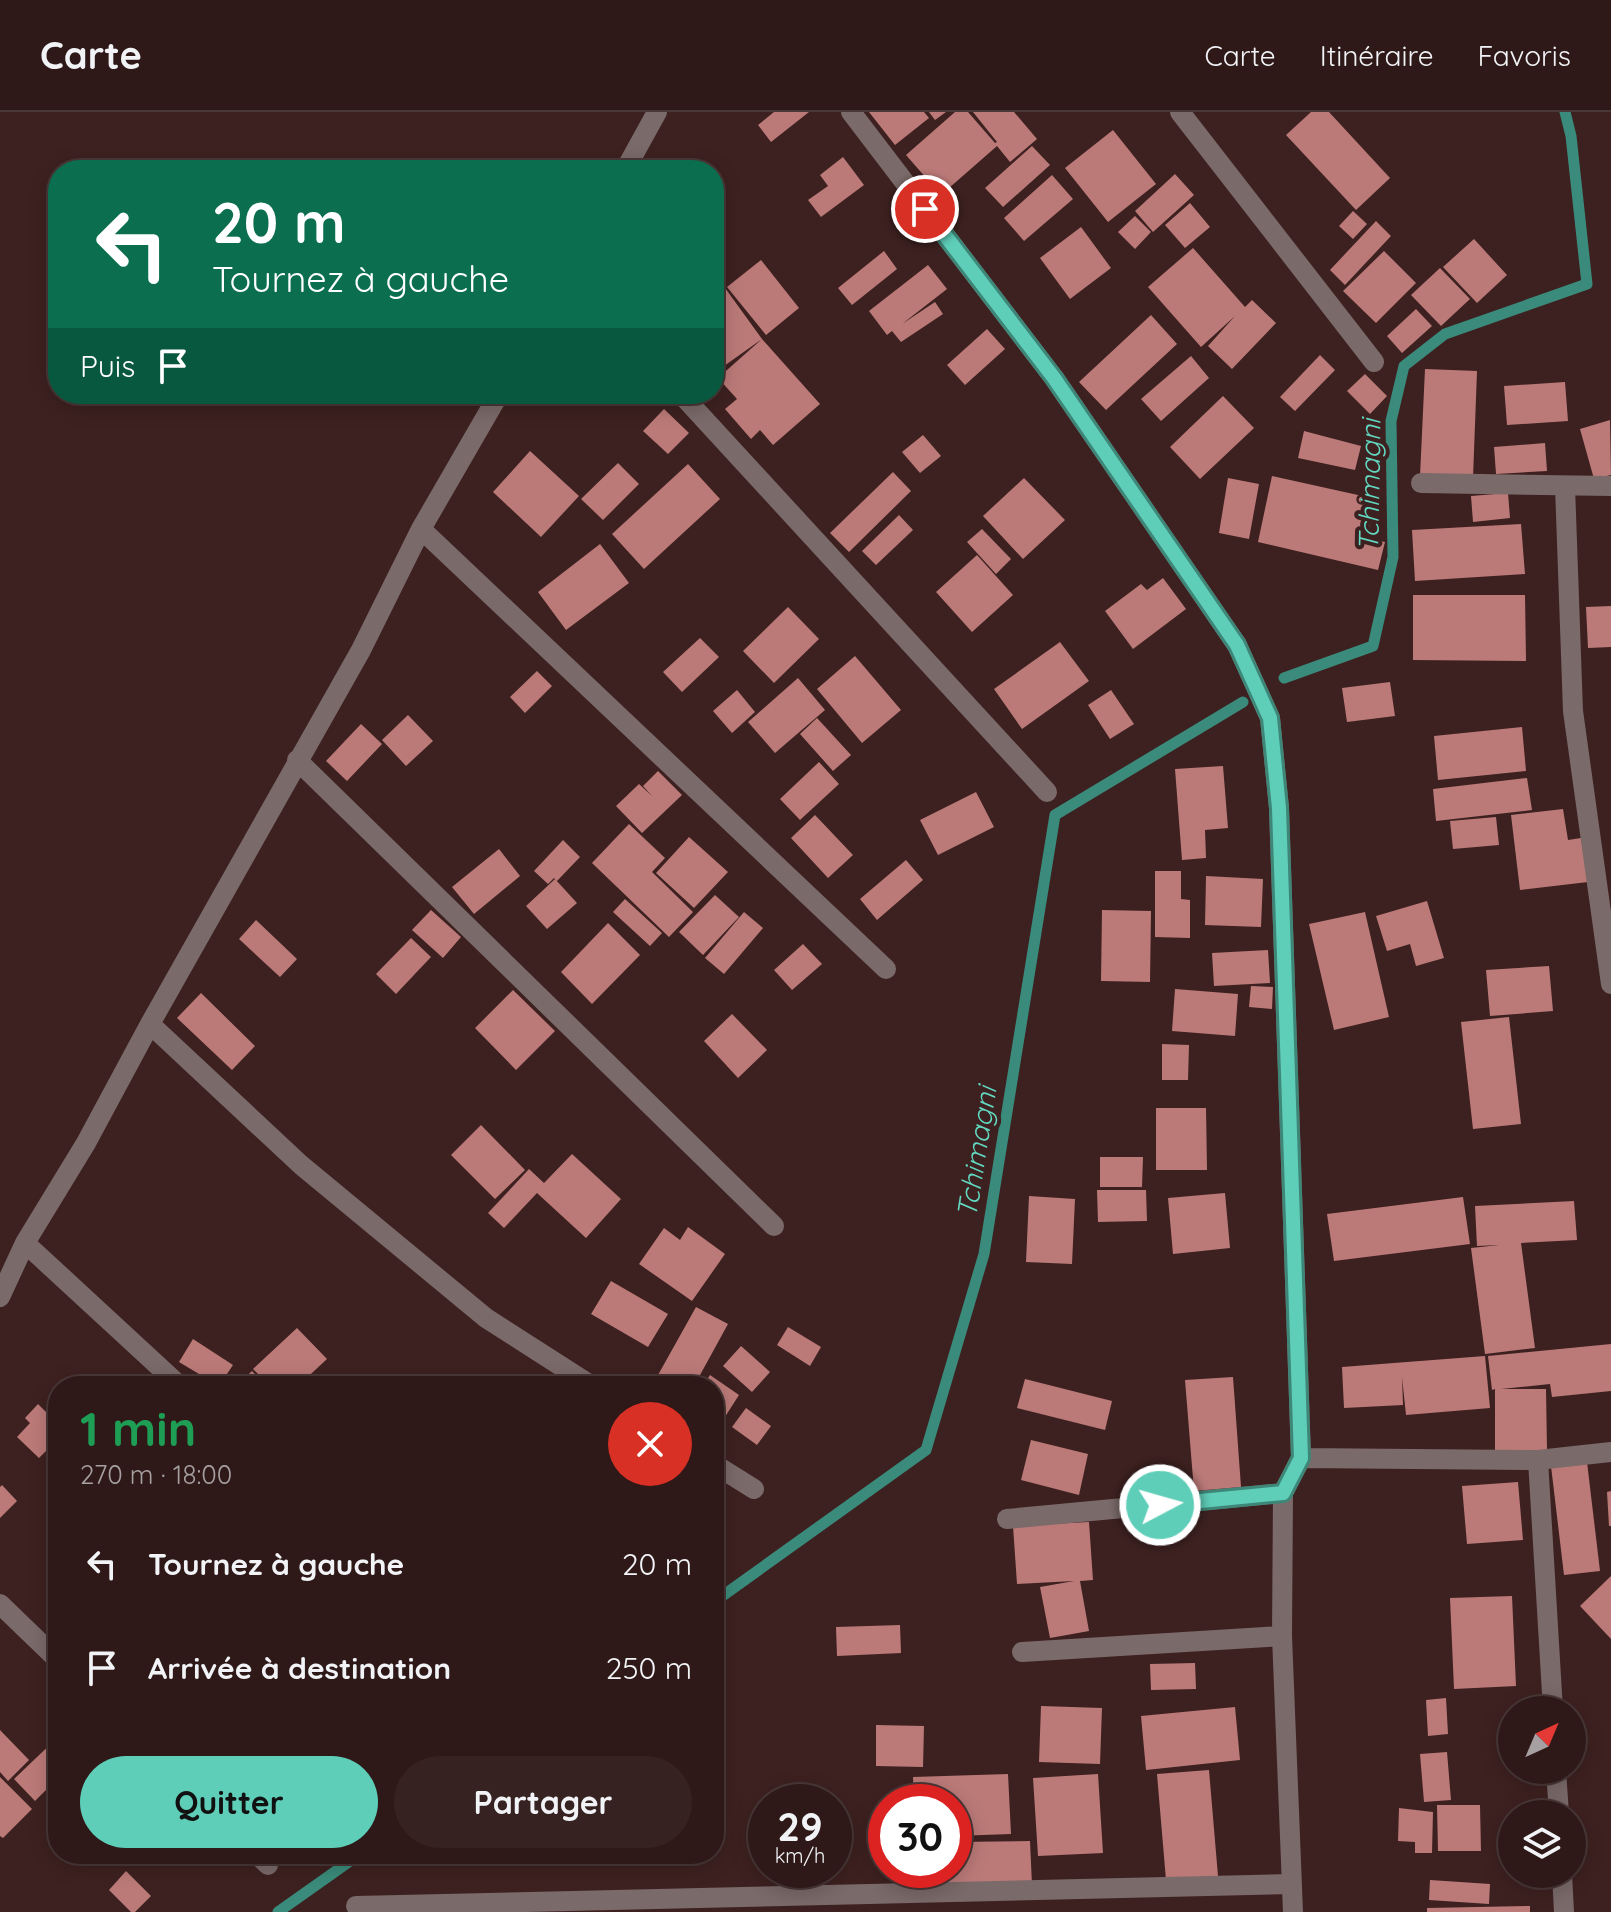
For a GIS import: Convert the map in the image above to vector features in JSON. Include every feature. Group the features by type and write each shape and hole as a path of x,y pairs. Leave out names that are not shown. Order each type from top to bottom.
{"street":[{"path":"631,160 657,112"},
{"path":"851,112 1054,378 1237,645 1270,718 1279,808 1301,1458 1283,1493 1282,1636 1293,1912"},
{"path":"1180,112 1374,362"},
{"path":"0,1297 25,1243 86,1143 361,650 421,529 493,404"},
{"path":"690,404 1047,792"},
{"path":"1421,483 1611,486"},
{"path":"1565,486 1573,711 1611,984"},
{"path":"421,529 886,969"},
{"path":"297,760 774,1226"},
{"path":"150,1024 301,1165 486,1318 576,1376"},
{"path":"25,1243 169,1376"},
{"path":"1301,1458 1538,1460 1611,1452"},
{"path":"1538,1460 1552,1696"},
{"path":"724,1470 754,1489"},
{"path":"1007,1519 1283,1493"},
{"path":"0,1634 8,1611 48,1650"},
{"path":"1022,1652 1282,1636"},
{"path":"356,1906 586,1907 1292,1884"},
{"path":"1563,1888 1564,1912"}],"building":[{"path":"774,112 809,112 771,142 758,125"},
{"path":"869,112 924,112 929,118 895,145"},
{"path":"929,112 946,112 935,120"},
{"path":"955,112 968,112 995,143 973,112 1014,112 1037,139 1010,162 997,146 941,195 906,155"},
{"path":"1311,112 1329,112 1390,178 1356,210 1286,135"},
{"path":"1113,130 1156,184 1108,222 1065,168"},
{"path":"1032,146 1050,165 1003,207 985,188"},
{"path":"843,157 864,185 821,217 808,200 828,186 820,175"},
{"path":"1175,174 1194,195 1153,232 1135,211"},
{"path":"1052,175 1073,199 1024,241 1004,218"},
{"path":"1190,203 1210,227 1185,248 1165,225"},
{"path":"1353,211 1367,224 1353,239 1339,226"},
{"path":"1135,216 1151,232 1135,249 1118,232"},
{"path":"1376,221 1391,236 1345,285 1330,270"},
{"path":"1081,227 1111,268 1070,299 1040,258"},
{"path":"1474,239 1507,275 1477,303 1443,267"},
{"path":"1193,248 1245,307 1252,300 1276,323 1232,369 1208,346 1235,316 1201,347 1148,287"},
{"path":"884,251 897,269 852,305 838,288"},
{"path":"1384,251 1416,283 1376,323 1343,291"},
{"path":"761,260 799,308 766,335 727,287"},
{"path":"928,265 947,289 902,324 935,302 943,314 901,342 892,331 887,335 869,311"},
{"path":"1440,268 1470,299 1441,326 1411,295"},
{"path":"724,287 762,339 724,366"},
{"path":"1416,309 1432,326 1402,353 1387,336"},
{"path":"1151,315 1177,344 1106,410 1079,382"},
{"path":"987,329 1005,349 965,385 947,365"},
{"path":"762,339 820,404 773,445 760,430 751,439 725,409 737,399 724,385 724,373"},
{"path":"1320,355 1335,370 1295,411 1280,397"},
{"path":"1191,356 1209,378 1161,421 1141,399"},
{"path":"1425,369 1477,371 1473,478 1420,476"},
{"path":"1365,374 1387,396 1370,414 1347,391"},
{"path":"1565,382 1568,421 1507,425 1504,386"},
{"path":"1223,396 1254,428 1200,479 1170,447"},
{"path":"664,409 689,433 668,454 643,431"},
{"path":"1610,420 1611,475 1594,479 1580,429"},
{"path":"1304,431 1361,446 1355,470 1298,458"},
{"path":"923,435 941,456 920,473 902,452"},
{"path":"1545,443 1547,471 1496,474 1494,447"},
{"path":"530,451 579,496 541,537 493,492"},
{"path":"618,463 639,484 603,520 581,499"},
{"path":"688,464 720,499 644,569 612,534"},
{"path":"893,472 911,491 849,552 830,533"},
{"path":"1272,476 1376,499 1367,538 1385,542 1378,570 1258,542"},
{"path":"1024,478 1065,520 1023,559 983,516"},
{"path":"1228,478 1259,484 1249,539 1219,533"},
{"path":"1508,493 1510,518 1473,522 1471,496"},
{"path":"899,515 913,530 876,565 862,551"},
{"path":"1521,524 1525,574 1415,581 1412,530"},
{"path":"982,529 1011,559 996,574 967,542"},
{"path":"600,544 629,583 566,630 538,592"},
{"path":"977,555 1013,595 972,632 936,592"},
{"path":"1163,578 1186,609 1133,649 1105,611 1141,584 1147,590"},
{"path":"1413,595 1525,595 1526,661 1413,660"},
{"path":"1611,606 1611,647 1588,648 1586,607"},
{"path":"788,607 819,639 774,683 743,651"},
{"path":"700,638 719,657 682,692 663,672"},
{"path":"1060,642 1089,681 1022,729 994,689"},
{"path":"855,656 901,710 862,743 817,689"},
{"path":"537,671 552,686 525,713 510,697"},
{"path":"798,678 825,710 775,753 748,722"},
{"path":"1390,682 1395,716 1347,722 1342,688"},
{"path":"737,690 755,712 732,733 713,711"},
{"path":"1111,690 1134,724 1110,739 1088,705"},
{"path":"408,715 433,741 406,766 382,740"},
{"path":"817,718 851,755 833,771 800,734"},
{"path":"361,724 382,744 347,781 326,761"},
{"path":"1522,727 1526,771 1438,780 1434,736"},
{"path":"819,762 839,784 800,820 780,799"},
{"path":"1223,766 1228,828 1205,830 1206,858 1182,860 1175,769"},
{"path":"658,771 682,795 642,833 616,806 639,784 652,796 643,786"},
{"path":"1527,778 1532,810 1436,821 1433,789"},
{"path":"976,792 994,827 938,855 920,820"},
{"path":"1563,809 1568,840 1581,838 1588,882 1520,890 1511,815"},
{"path":"815,815 853,855 828,878 791,838"},
{"path":"1496,817 1499,845 1453,849 1450,821"},
{"path":"629,824 665,858 652,872 693,912 669,937 592,863"},
{"path":"689,837 728,872 694,908 656,873"},
{"path":"563,840 580,857 557,881 554,878 548,884 534,871"},
{"path":"499,849 520,876 474,914 452,887"},
{"path":"906,860 923,880 877,920 860,899"},
{"path":"1155,871 1181,871 1181,899 1190,900 1190,938 1155,937"},
{"path":"1206,876 1263,879 1261,927 1205,925"},
{"path":"555,879 577,903 547,929 526,906"},
{"path":"715,895 739,917 703,955 679,932"},
{"path":"625,899 662,933 650,946 613,912"},
{"path":"1427,901 1444,958 1416,966 1410,944 1387,951 1376,916"},
{"path":"431,910 461,937 443,958 412,930"},
{"path":"1102,910 1151,911 1150,982 1101,981"},
{"path":"744,912 763,928 724,974 705,958"},
{"path":"1365,912 1389,1017 1334,1030 1309,924"},
{"path":"256,920 297,959 280,977 239,939"},
{"path":"608,923 640,955 592,1004 561,972"},
{"path":"411,938 431,957 396,994 376,974"},
{"path":"803,944 822,964 792,990 774,970"},
{"path":"1268,950 1270,983 1214,986 1212,953"},
{"path":"1549,966 1553,1011 1490,1016 1486,970"},
{"path":"1251,986 1273,987 1272,1009 1249,1007"},
{"path":"1175,989 1238,994 1235,1036 1172,1031"},
{"path":"513,990 555,1031 516,1070 475,1028"},
{"path":"201,993 255,1046 232,1070 177,1018"},
{"path":"732,1014 767,1050 738,1078 704,1041"},
{"path":"1509,1017 1521,1124 1473,1129 1461,1022"},
{"path":"1162,1044 1189,1045 1188,1080 1162,1080"},
{"path":"1156,1108 1206,1108 1207,1170 1156,1170"},
{"path":"481,1125 525,1170 495,1199 451,1155"},
{"path":"572,1154 621,1199 586,1238 537,1193 504,1228 488,1213 529,1169 544,1183"},
{"path":"1100,1157 1143,1157 1142,1187 1100,1187"},
{"path":"1097,1190 1146,1190 1147,1221 1098,1222"},
{"path":"1225,1193 1230,1248 1173,1254 1168,1198"},
{"path":"1029,1196 1075,1199 1072,1264 1026,1262"},
{"path":"1463,1197 1470,1244 1334,1261 1327,1214"},
{"path":"1574,1201 1577,1240 1521,1243 1535,1348 1485,1354 1471,1248 1499,1245 1477,1246 1475,1206"},
{"path":"688,1227 725,1254 692,1301 639,1264 664,1228 680,1240"},
{"path":"611,1281 668,1314 648,1347 591,1314"},
{"path":"696,1307 728,1324 699,1376 658,1375"},
{"path":"788,1327 821,1347 810,1366 777,1345"},
{"path":"297,1328 327,1359 309,1376 260,1376 253,1369"},
{"path":"193,1339 233,1365 226,1376 202,1376 179,1362"},
{"path":"1611,1344 1611,1391 1552,1397 1550,1384 1501,1389 1546,1389 1547,1450 1495,1451 1495,1389 1492,1390 1488,1356"},
{"path":"741,1346 770,1372 752,1392 723,1366"},
{"path":"1485,1356 1490,1408 1406,1415 1402,1377 1403,1405 1344,1408 1342,1367"},
{"path":"1233,1377 1241,1487 1194,1491 1185,1380"},
{"path":"1025,1379 1112,1401 1105,1430 1017,1408"},
{"path":"724,1385 739,1395 724,1418"},
{"path":"38,1404 48,1414 48,1449 39,1458 17,1437 30,1423 25,1418"},
{"path":"746,1408 771,1426 757,1445 732,1427"},
{"path":"1031,1440 1088,1454 1079,1495 1021,1480"},
{"path":"1587,1462 1600,1571 1564,1575 1551,1466"},
{"path":"1518,1482 1523,1540 1467,1544 1462,1486"},
{"path":"2,1485 17,1501 0,1518 0,1487"},
{"path":"1611,1491 1611,1526 1609,1526 1607,1492"},
{"path":"1089,1522 1093,1580 1080,1581 1089,1631 1050,1638 1040,1587 1074,1581 1017,1584 1013,1526"},
{"path":"1611,1576 1611,1639 1580,1606"},
{"path":"1512,1596 1516,1686 1454,1689 1450,1598"},
{"path":"900,1625 901,1653 837,1656 836,1627"},
{"path":"1195,1663 1196,1689 1151,1690 1150,1664"},
{"path":"1446,1698 1448,1734 1428,1736 1426,1700"},
{"path":"1041,1706 1102,1708 1100,1764 1039,1762"},
{"path":"1235,1707 1240,1760 1146,1770 1141,1716"},
{"path":"876,1725 924,1726 923,1767 876,1766"},
{"path":"0,1730 29,1760 8,1781 0,1772"},
{"path":"48,1747 48,1788 35,1801 14,1779"},
{"path":"1447,1752 1451,1800 1424,1802 1420,1754"},
{"path":"1209,1770 1218,1876 1166,1880 1157,1774"},
{"path":"1008,1774 1011,1834 972,1835 972,1784 913,1784 913,1777"},
{"path":"1098,1774 1103,1853 1038,1856 1033,1778"},
{"path":"0,1777 32,1809 3,1838 0,1836"},
{"path":"1437,1805 1480,1805 1481,1851 1438,1851"},
{"path":"1399,1808 1433,1812 1432,1853 1415,1853 1415,1842 1398,1841"},
{"path":"1030,1841 1032,1885 972,1886 972,1842"},
{"path":"126,1871 151,1896 135,1912 131,1912 109,1890"},
{"path":"1430,1880 1490,1884 1489,1904 1429,1900"},
{"path":"1530,1906 1530,1912 1427,1912 1427,1908"}],"waterway":[{"name":"Tchimagni","path":"1284,678 1373,646 1393,557 1391,421 1404,366 1445,334 1587,284 1571,136 1565,112"},
{"name":"Tchimagni","path":"724,1595 926,1450 984,1254 1055,815 1243,702"},
{"name":"Tchimagni","path":"278,1912 346,1864"}],"route":[{"path":"925,209 1054,378 1237,645 1270,718 1279,808 1301,1458 1283,1493 1160,1505"}]}
